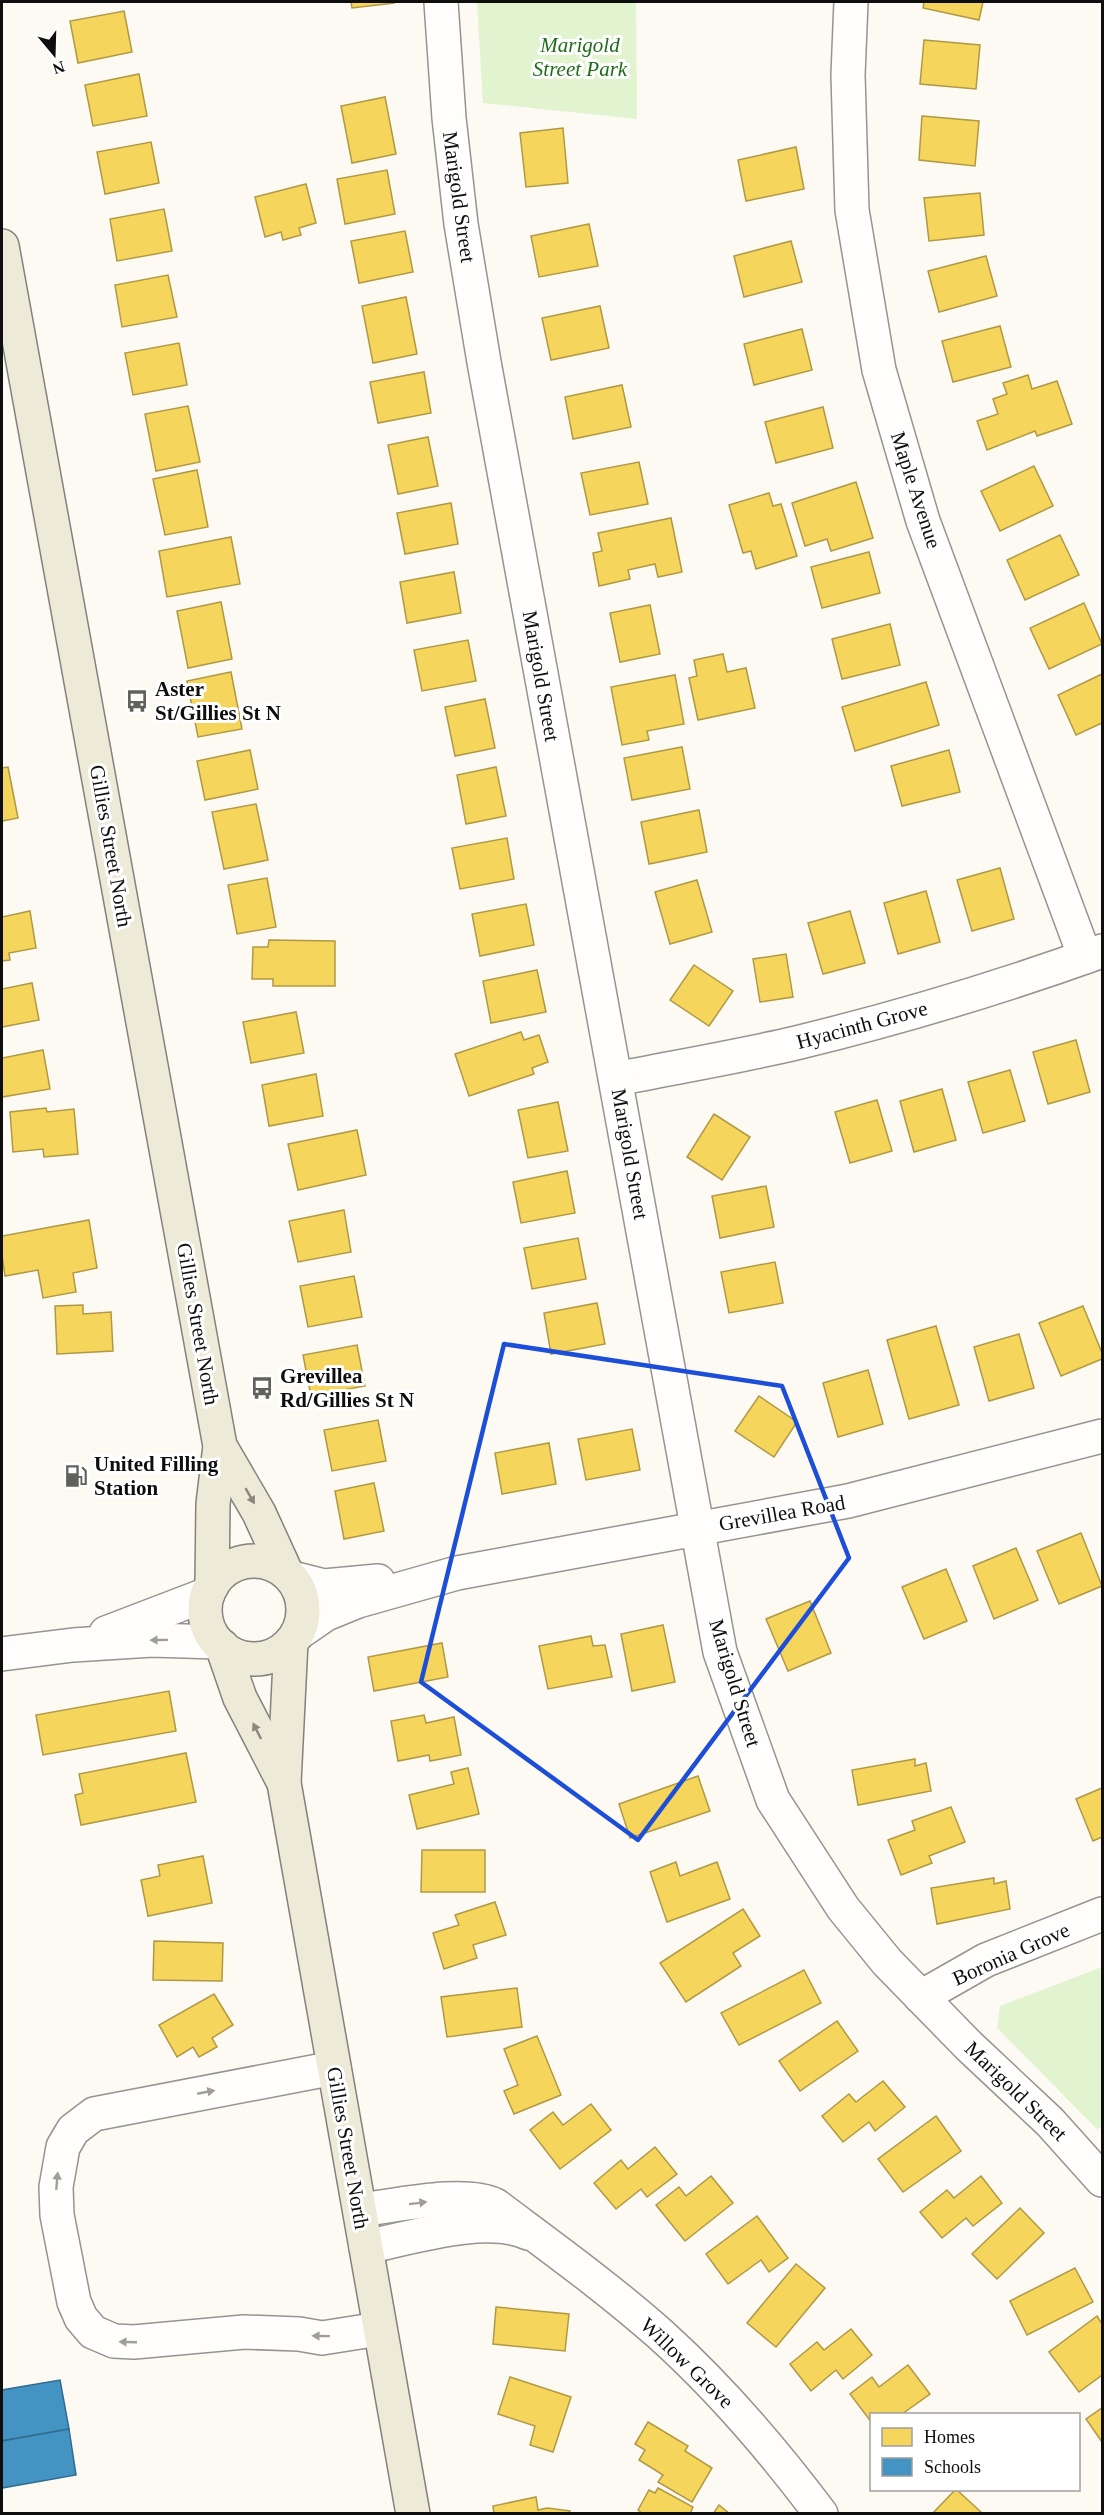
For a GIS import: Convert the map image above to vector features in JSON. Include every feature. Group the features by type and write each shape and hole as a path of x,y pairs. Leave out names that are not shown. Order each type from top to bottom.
{"main road":[{"name":"Gillies Street North","path":"2,246 220,1446 213,1504 210,1590 206,1614 208,1624 220,1644 240,1698 284,1783"},
{"name":"Gillies Street North","path":"220,1446 259,1513 289,1575 300,1590 303,1605 302,1620 294,1638 284,1783 413,2514"},
{"path":"210,1590 223,1573 246,1562 271,1564 289,1575"},
{"path":"220,1644 236,1655 253,1659 278,1653 294,1638"}],"street":[{"name":"Marigold Street","path":"441,2 448,118 463,236 490,396 720,1652 773,1800 855,1923 886,1962 1050,2122 1102,2180"},
{"name":"Maple Avenue","path":"851,2 848,75 852,210 879,370 923,521 1094,954"},
{"name":"Hyacinth Grove","path":"616,1079 793,1043 862,1026 950,1001 1094,954"},
{"name":"Grevillea Road","path":"289,1575 315,1584 332,1586 457,1573 848,1501 1102,1436"},
{"name":"Grevillea Road","path":"294,1638 326,1614 358,1601 457,1573"},
{"path":"73,1644 210,1590"},
{"path":"2,1654 73,1644 152,1640 220,1644"},
{"name":"Boronia Grove","path":"921,1997 986,1960 1102,1914"},
{"path":"334,2068 94,2114 73,2130 63,2147 56,2187 57,2215 74,2302 86,2326 102,2337 114,2341 134,2342 208,2334 267,2332 322,2338 379,2329"},
{"name":"Willow Grove","path":"360,2210 449,2199 483,2200 495,2205 596,2280 685,2359 773,2452 821,2514"},
{"name":"Willow Grove","path":"366,2247 478,2226 506,2227 533,2234"}],"highlighted area":[{"path":"504,1344 782,1386 849,1558 638,1840 421,1682"}],"green space":[{"name":"Marigold Street Park","path":"477,2 636,2 637,119 483,103"},
{"path":"1102,1967 1102,2127 1097,2129 997,2028 1000,2006"}],"building: Homes":[{"path":"351,2 394,2 394,3 352,8"},
{"path":"924,2 983,2 979,20 923,8"},
{"path":"124,11 132,52 78,63 70,21"},
{"path":"924,40 980,45 976,89 920,84"},
{"path":"139,74 147,116 93,126 85,85"},
{"path":"385,97 396,154 352,163 341,106"},
{"path":"922,116 979,121 975,166 919,160"},
{"path":"563,128 568,183 526,187 520,133"},
{"path":"151,142 159,183 105,194 97,152"},
{"path":"796,147 804,189 746,201 738,160"},
{"path":"387,170 395,214 345,224 337,179"},
{"path":"306,184 316,223 299,228 301,235 283,240 281,232 265,237 255,197"},
{"path":"980,193 984,235 929,241 924,198"},
{"path":"164,209 172,251 117,261 110,219"},
{"path":"589,224 598,266 539,277 531,236"},
{"path":"405,231 413,272 359,283 351,241"},
{"path":"791,241 802,282 744,297 734,256"},
{"path":"986,256 997,296 939,312 928,271"},
{"path":"168,275 177,317 122,327 115,285"},
{"path":"406,297 417,354 373,363 362,306"},
{"path":"600,306 609,348 551,360 542,318"},
{"path":"1000,326 1011,367 953,382 942,341"},
{"path":"802,329 812,370 754,385 744,344"},
{"path":"179,343 187,385 133,395 125,353"},
{"path":"424,372 431,413 378,423 370,382"},
{"path":"1028,375 1032,389 1057,381 1072,424 1037,436 1035,431 987,450 977,421 998,414 993,399 1007,394 1003,383"},
{"path":"622,385 631,427 573,439 565,397"},
{"path":"188,406 200,462 156,471 145,414"},
{"path":"823,407 833,448 776,463 765,422"},
{"path":"428,437 438,486 398,494 388,445"},
{"path":"639,462 648,504 590,515 581,473"},
{"path":"1034,466 1053,506 1000,531 981,491"},
{"path":"197,470 208,527 165,535 153,479"},
{"path":"856,482 873,538 831,551 827,539 805,546 792,503"},
{"path":"769,493 773,506 781,504 797,556 756,569 751,551 743,553 729,505"},
{"path":"451,503 458,544 405,554 397,513"},
{"path":"671,518 682,572 658,577 655,564 628,570 630,579 599,586 593,553 602,551 598,533"},
{"path":"1060,535 1079,575 1025,600 1007,560"},
{"path":"231,537 240,584 167,597 159,551"},
{"path":"869,552 880,593 822,608 811,567"},
{"path":"454,572 461,613 407,623 400,582"},
{"path":"221,602 232,659 188,668 177,611"},
{"path":"1084,603 1102,644 1049,669 1030,628"},
{"path":"650,605 660,654 620,662 610,613"},
{"path":"890,624 900,665 842,679 832,639"},
{"path":"468,640 476,681 422,691 414,650"},
{"path":"723,654 727,672 746,668 755,708 698,720 689,678 697,676 694,660"},
{"path":"231,672 242,729 198,737 187,681"},
{"path":"1102,674 1102,723 1076,735 1058,695"},
{"path":"675,675 684,724 647,731 649,740 622,745 611,687"},
{"path":"926,682 939,725 855,751 842,707"},
{"path":"485,699 495,748 455,756 445,707"},
{"path":"682,747 690,789 632,800 624,758"},
{"path":"250,750 258,789 205,800 197,761"},
{"path":"949,750 960,792 902,806 891,766"},
{"path":"8,767 18,818 2,821 2,768"},
{"path":"496,767 506,816 466,824 457,775"},
{"path":"256,804 268,860 224,869 212,812"},
{"path":"699,810 707,852 649,864 641,822"},
{"path":"507,838 514,879 460,889 452,848"},
{"path":"1000,868 1014,919 972,931 957,880"},
{"path":"267,878 276,927 237,934 228,885"},
{"path":"697,880 712,932 670,944 655,892"},
{"path":"926,891 940,942 898,954 884,903"},
{"path":"526,904 534,945 480,956 472,914"},
{"path":"30,911 36,948 9,953 10,960 2,961 2,917"},
{"path":"850,911 865,963 823,974 808,923"},
{"path":"269,940 335,941 335,986 273,986 273,979 252,979 253,947 268,947"},
{"path":"786,954 793,997 760,1002 753,959"},
{"path":"694,965 733,991 709,1026 670,1000"},
{"path":"537,970 546,1012 491,1023 483,981"},
{"path":"32,983 39,1020 2,1027 2,989"},
{"path":"296,1012 304,1053 251,1063 243,1022"},
{"path":"521,1032 524,1040 539,1035 548,1062 532,1068 534,1074 469,1096 455,1054"},
{"path":"1076,1040 1090,1092 1048,1104 1033,1052"},
{"path":"43,1050 50,1089 2,1097 2,1058"},
{"path":"1010,1070 1025,1121 983,1133 968,1082"},
{"path":"316,1074 323,1116 269,1126 262,1085"},
{"path":"942,1089 956,1140 914,1152 900,1101"},
{"path":"877,1100 892,1151 850,1163 835,1112"},
{"path":"558,1102 568,1151 528,1158 518,1110"},
{"path":"46,1108 47,1112 74,1109 78,1154 44,1157 43,1149 13,1152 10,1112"},
{"path":"714,1114 750,1137 722,1180 687,1157"},
{"path":"357,1130 366,1175 298,1190 288,1144"},
{"path":"567,1171 575,1213 521,1223 513,1182"},
{"path":"766,1186 774,1227 720,1238 712,1196"},
{"path":"344,1210 351,1252 298,1262 289,1221"},
{"path":"89,1220 97,1268 73,1273 76,1292 43,1298 38,1270 5,1276 2,1236"},
{"path":"578,1238 586,1279 532,1289 524,1248"},
{"path":"775,1262 783,1303 729,1313 721,1272"},
{"path":"354,1276 362,1317 308,1327 300,1286"},
{"path":"597,1303 605,1344 551,1354 544,1313"},
{"path":"83,1305 83,1314 111,1312 113,1351 57,1354 55,1306"},
{"path":"1083,1306 1102,1353 1102,1359 1061,1376 1039,1323"},
{"path":"936,1326 959,1405 909,1419 887,1340"},
{"path":"1019,1334 1034,1388 989,1401 974,1347"},
{"path":"357,1345 365,1386 311,1396 303,1355"},
{"path":"868,1370 883,1424 838,1437 823,1383"},
{"path":"759,1396 797,1422 774,1457 735,1431"},
{"path":"378,1420 386,1461 332,1471 324,1430"},
{"path":"632,1429 640,1470 586,1480 578,1439"},
{"path":"549,1443 556,1484 502,1494 495,1453"},
{"path":"374,1483 384,1531 344,1539 335,1491"},
{"path":"1081,1533 1102,1586 1059,1604 1037,1551"},
{"path":"1016,1548 1038,1600 994,1619 973,1566"},
{"path":"946,1569 967,1621 924,1639 902,1587"},
{"path":"810,1601 831,1653 788,1671 766,1619"},
{"path":"663,1625 675,1682 632,1691 621,1634"},
{"path":"591,1636 593,1646 605,1645 612,1677 548,1689 539,1646"},
{"path":"442,1643 448,1677 374,1691 368,1657"},
{"path":"169,1691 176,1731 43,1755 36,1715"},
{"path":"424,1715 426,1723 454,1717 461,1755 430,1761 429,1755 398,1761 391,1721"},
{"path":"186,1753 196,1802 81,1825 75,1795 83,1793 79,1774"},
{"path":"915,1759 915,1766 926,1763 931,1791 858,1805 852,1770"},
{"path":"468,1768 479,1814 417,1829 409,1795 454,1784 451,1772"},
{"path":"698,1776 710,1811 630,1838 619,1804"},
{"path":"1102,1788 1102,1837 1093,1841 1076,1799"},
{"path":"951,1807 965,1842 929,1856 932,1863 901,1875 888,1840 915,1830 912,1821"},
{"path":"422,1850 485,1850 485,1892 421,1892"},
{"path":"203,1856 212,1903 148,1916 141,1880 160,1876 158,1865"},
{"path":"676,1862 680,1876 717,1862 730,1899 667,1922 650,1872"},
{"path":"994,1878 994,1884 1006,1881 1010,1909 937,1924 931,1888"},
{"path":"495,1902 506,1935 473,1945 477,1958 444,1969 433,1933 459,1925 455,1915"},
{"path":"743,1909 760,1936 733,1953 741,1966 686,2002 660,1963"},
{"path":"154,1941 223,1943 222,1981 153,1980"},
{"path":"804,1970 821,2003 739,2045 721,2013"},
{"path":"517,1988 522,2027 447,2037 441,1997"},
{"path":"214,1994 233,2025 212,2038 217,2047 199,2057 193,2047 177,2057 159,2025"},
{"path":"837,2021 858,2051 800,2091 779,2061"},
{"path":"537,2036 561,2095 514,2114 504,2091 518,2085 504,2049"},
{"path":"883,2081 905,2107 875,2131 869,2122 843,2142 822,2116 849,2094 856,2102"},
{"path":"591,2104 611,2130 560,2169 530,2130 553,2112 563,2125"},
{"path":"936,2116 961,2151 903,2192 878,2159"},
{"path":"655,2147 677,2174 647,2197 641,2189 616,2209 594,2183 621,2160 628,2169"},
{"path":"711,2176 733,2203 685,2241 656,2205 679,2187 686,2196"},
{"path":"981,2176 1002,2203 973,2226 966,2218 942,2238 920,2212 947,2190 954,2198"},
{"path":"1020,2208 1044,2233 997,2279 972,2254"},
{"path":"757,2216 788,2258 769,2272 761,2260 728,2284 706,2254"},
{"path":"796,2264 825,2288 776,2347 747,2323"},
{"path":"1075,2268 1093,2302 1027,2335 1010,2301"},
{"path":"496,2307 569,2314 565,2351 493,2344"},
{"path":"1097,2316 1102,2324 1102,2375 1079,2392 1049,2352"},
{"path":"851,2329 872,2355 843,2379 836,2370 811,2391 790,2364 817,2342 824,2350"},
{"path":"908,2365 930,2394 903,2413 870,2413 870,2420 850,2394 872,2377 879,2387"},
{"path":"510,2377 571,2397 553,2452 530,2445 535,2426 498,2414"},
{"path":"1102,2408 1102,2442 1086,2419"},
{"path":"648,2422 688,2446 685,2451 712,2468 692,2502 658,2482 663,2475 639,2460 645,2450 635,2444"},
{"path":"658,2488 693,2507 690,2514 643,2514 638,2510 649,2490 655,2493"},
{"path":"954,2491 958,2491 982,2513 932,2514"},
{"path":"536,2497 538,2510 547,2508 570,2511 570,2514 494,2514 493,2506"},
{"path":"719,2505 730,2514 713,2514"}],"building: Schools":[{"path":"60,2380 69,2429 2,2441 2,2390"},
{"path":"69,2429 76,2475 2,2488 2,2441"}],"place":[{"name":"Aster St/Gillies St N","path":"137,701"},
{"name":"Grevillea Rd/Gillies St N","path":"262,1388"},
{"name":"United Filling Station","path":"76,1476"}]}
